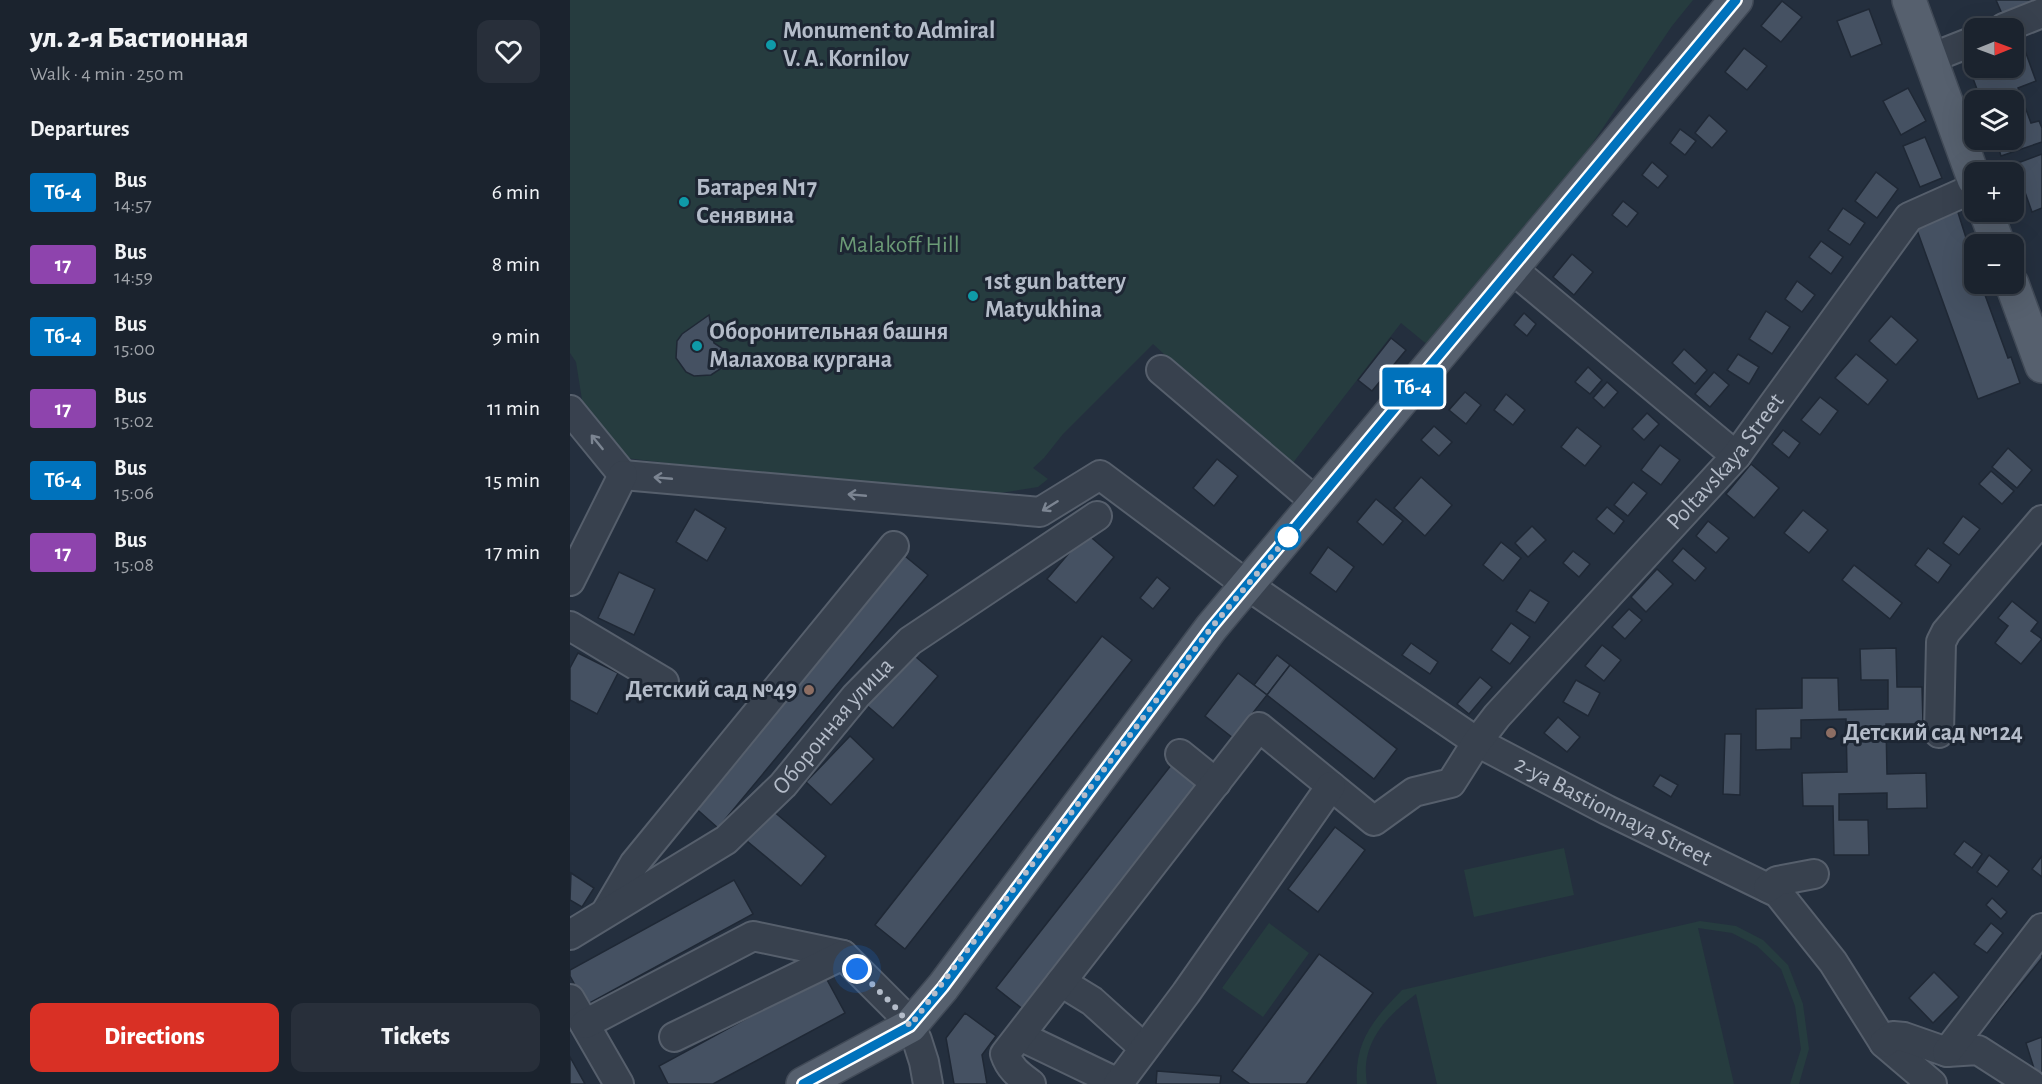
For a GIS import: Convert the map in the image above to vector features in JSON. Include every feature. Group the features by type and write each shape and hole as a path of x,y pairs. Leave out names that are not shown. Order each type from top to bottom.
{"main road":[{"path":"803,1084 910,1026 943,987 1211,628 1736,0"},
{"path":"1909,0 1968,162"},
{"path":"2016,294 2042,366"}],"street":[{"path":"2024,22 2041,16"},
{"path":"1931,58 1964,45"},
{"name":"Poltavskaya Street","path":"1331,786 1374,821 1414,792 1450,783 1497,716 1736,456 1909,217 1964,192"},
{"path":"1511,268 1736,456"},
{"path":"1161,370 1317,502"},
{"path":"570,410 623,475 570,581"},
{"name":"2-ya Bastionnaya Street","path":"623,475 1040,512 1100,475 1247,585 1477,742 1608,810 1778,893 1833,962 1884,1043 1932,1084"},
{"name":"Оборонная улица","path":"570,935 726,840 783,784 856,696 910,641 1097,516"},
{"path":"1939,733 1941,642 1946,632 2042,520"},
{"path":"604,915 634,864 894,546"},
{"path":"570,626 664,682"},
{"path":"1020,1036 1118,1084 1186,993 1331,786 1259,727 1005,1054 1008,1064 1031,1084"},
{"path":"1180,754 1216,783"},
{"path":"1768,888 1777,881 1814,874"},
{"path":"1947,1052 2042,928"},
{"path":"585,1024 753,936 843,955 898,1010 910,1026 924,1062 928,1084"},
{"path":"674,1037 843,955"},
{"path":"1061,982 1092,1001 1144,1048"},
{"path":"570,999 619,1084"},
{"path":"1884,1043 1893,1036 1904,1037 1947,1052 1978,1050 2031,1084"}],"green space":[{"name":"Malakoff Hill","path":"570,0 1693,0 1672,26 1573,172 1429,346 1401,323 1289,468 1153,344 1063,434 1033,468 1048,479 1038,487 963,499 626,458 583,406 576,362 570,353"},
{"path":"1564,848 1574,895 1474,917 1464,870"},
{"path":"1700,921 1736,926 1763,940 1788,965 1803,1004 1809,1049 1799,1084 1790,1084 1801,1049 1795,1006 1781,969 1757,946 1732,933 1698,928 1734,1084 1437,1084 1416,994 1385,1022 1378,1032 1367,1056 1367,1084 1357,1084 1359,1055 1368,1032 1402,990"},
{"path":"1269,923 1309,953 1263,1017 1222,988"}],"building":[{"path":"1996,0 2035,0 2037,3 2003,16"},
{"path":"1782,1 1802,17 1781,42 1761,26"},
{"path":"1869,9 1882,44 1851,57 1837,21"},
{"path":"1744,48 1767,66 1747,90 1725,72"},
{"path":"2024,48 2036,81 2018,88 2019,90 1977,90 1973,78 2024,78"},
{"path":"1908,88 1926,121 1901,135 1883,101"},
{"path":"2024,104 2031,123 2039,121 2042,128 2042,142 2024,148"},
{"path":"1709,115 1727,131 1712,148 1695,133"},
{"path":"1680,129 1696,141 1685,155 1670,143"},
{"path":"1925,137 1942,178 1920,187 1903,146"},
{"path":"1999,150 2019,150 2001,156"},
{"path":"2042,154 2042,208 2032,212 2024,189 2024,162 2020,162"},
{"path":"1652,162 1668,176 1658,188 1642,175"},
{"path":"1876,172 1898,189 1877,218 1855,201"},
{"path":"1623,201 1638,213 1627,227 1612,215"},
{"path":"1955,203 1965,234 1964,294 1985,294 2008,358 2011,357 2020,383 1978,399 1913,219"},
{"path":"1843,208 1865,223 1850,245 1828,230"},
{"path":"744,213 745,220 728,223 726,215"},
{"path":"1821,241 1843,257 1831,274 1809,257"},
{"path":"1572,254 1593,272 1574,295 1553,277"},
{"path":"1797,281 1815,295 1802,312 1785,299"},
{"path":"1766,311 1790,327 1772,354 1749,339"},
{"path":"1524,313 1536,324 1527,336 1514,325"},
{"name":"Оборонительная башня Малахова кургана","path":"709,315 714,343 737,358 711,375 694,376 686,372 676,358 677,341 682,334"},
{"path":"1891,316 1918,340 1896,365 1869,341"},
{"path":"1391,338 1406,350 1372,391 1358,380"},
{"path":"1684,349 1707,370 1695,384 1672,363"},
{"path":"1738,354 1759,367 1749,384 1727,370"},
{"path":"1856,354 1888,380 1868,405 1835,378"},
{"path":"1588,367 1602,380 1590,394 1575,382"},
{"path":"1714,372 1729,385 1710,407 1695,394"},
{"path":"1607,382 1618,392 1604,408 1593,398"},
{"path":"1465,392 1481,405 1466,424 1449,410"},
{"path":"1506,394 1525,410 1513,425 1494,410"},
{"path":"1820,397 1838,411 1820,435 1801,420"},
{"path":"1647,413 1659,424 1644,440 1632,429"},
{"path":"1434,426 1452,442 1439,456 1421,440"},
{"path":"1577,427 1601,446 1585,466 1561,447"},
{"path":"1783,430 1800,443 1789,458 1772,444"},
{"path":"1660,445 1680,460 1661,485 1641,470"},
{"path":"2008,448 2032,470 2017,488 1992,467"},
{"path":"1217,459 1238,476 1214,506 1193,488"},
{"path":"1751,464 1779,488 1754,518 1726,494"},
{"path":"1991,471 2014,491 2002,504 1979,484"},
{"path":"1421,477 1452,505 1425,536 1394,508"},
{"path":"1633,482 1647,493 1628,516 1614,505"},
{"path":"1376,499 1403,521 1383,545 1357,522"},
{"path":"1607,507 1624,521 1614,534 1596,519"},
{"path":"695,509 726,528 707,561 676,542"},
{"path":"1803,510 1828,530 1809,553 1784,533"},
{"path":"1963,516 1980,529 1959,555 1943,543"},
{"path":"1708,521 1729,538 1716,553 1696,536"},
{"path":"1532,526 1546,540 1528,557 1515,543"},
{"path":"1086,533 1114,557 1076,603 1047,579"},
{"path":"1501,542 1521,558 1503,581 1483,565"},
{"path":"1328,547 1354,567 1336,592 1310,573"},
{"path":"1683,548 1706,568 1695,581 1672,561"},
{"path":"1928,548 1951,565 1938,583 1915,565"},
{"path":"1573,551 1590,564 1579,577 1563,563"},
{"name":"Детский сад №49","path":"900,552 928,575 718,828 691,804"},
{"path":"1854,565 1902,603 1890,619 1842,580"},
{"path":"1657,569 1673,584 1646,612 1631,597"},
{"path":"619,572 655,589 634,635 598,618"},
{"path":"1157,577 1170,588 1153,609 1140,598"},
{"path":"1530,590 1549,602 1535,623 1516,611"},
{"path":"2012,601 2038,622 2031,631 2042,639 2021,664 1995,643 2008,626 1998,618"},
{"path":"1629,609 1642,620 1625,639 1612,627"},
{"path":"1511,623 1530,637 1510,664 1491,650"},
{"path":"1102,636 1132,660 905,949 875,925"},
{"path":"1411,643 1438,662 1430,674 1402,655"},
{"path":"1602,645 1621,660 1604,681 1585,666"},
{"path":"1896,648 1897,687 1922,687 1923,724 1886,724 1887,774 1926,773 1927,808 1887,809 1887,793 1839,794 1839,820 1868,820 1869,855 1834,855 1833,806 1803,806 1802,773 1847,772 1846,719 1801,720 1801,738 1791,738 1791,749 1756,750 1756,709 1802,708 1802,678 1838,678 1839,710 1888,709 1888,680 1861,680 1860,649"},
{"path":"909,651 938,676 893,728 864,703"},
{"path":"578,653 618,673 597,714 570,700 570,668"},
{"path":"1277,655 1290,665 1267,695 1254,685"},
{"path":"1290,665 1397,749 1374,779 1267,695"},
{"path":"1238,673 1267,695 1233,738 1205,716"},
{"path":"1480,677 1492,687 1469,714 1457,704"},
{"path":"1576,680 1600,693 1588,716 1563,702"},
{"path":"1558,717 1580,737 1567,752 1544,733"},
{"path":"1725,734 1741,734 1740,795 1723,794"},
{"path":"850,736 874,759 831,805 806,782"},
{"path":"1172,764 1205,791 1029,1014 996,988"},
{"path":"1660,775 1678,785 1671,797 1653,786"},
{"path":"772,810 826,856 801,886 747,841"},
{"path":"1335,827 1365,850 1318,912 1288,889"},
{"path":"1964,841 1982,854 1972,868 1954,854"},
{"path":"1989,855 2009,871 1997,887 1977,872"},
{"path":"2042,856 2042,877 2032,869"},
{"path":"571,873 594,888 582,907 570,900"},
{"path":"734,880 753,914 586,1005 570,976 570,970"},
{"path":"1992,898 2007,912 2001,919 1986,905"},
{"path":"1991,923 2003,933 1987,953 1974,944"},
{"path":"2042,945 2042,958 1991,1021 1985,1016"},
{"path":"1319,954 1373,993 1306,1084 1250,1084 1232,1071"},
{"path":"1934,972 1959,997 1933,1023 1909,998"},
{"path":"825,976 845,1013 713,1084 668,1084 659,1066"},
{"path":"965,1013 996,1036 982,1055 987,1084 954,1084 946,1038"},
{"path":"2042,1037 2042,1076 2037,1078 2026,1043"},
{"path":"570,1057 585,1084 570,1084"},
{"path":"1157,1071 1221,1076 1220,1084 1156,1084"}],"bus line":[{"name":"Тб-4","path":"803,1084 910,1026 943,987 1211,628 1736,0"}],"place":[{"name":"Monument to Admiral V. A. Kornilov","path":"771,45"},
{"name":"Батарея N17 Сенявина","path":"684,202"},
{"name":"1st gun battery Matyukhina","path":"973,296"},
{"name":"Оборонительная башня Малахова кургана","path":"697,346"},
{"name":"Детский сад №49","path":"809,690"},
{"name":"Детский сад №124","path":"1831,733"}],"route":[{"path":"857,969 898,1010 910,1026 1211,628 1288,537"}]}
